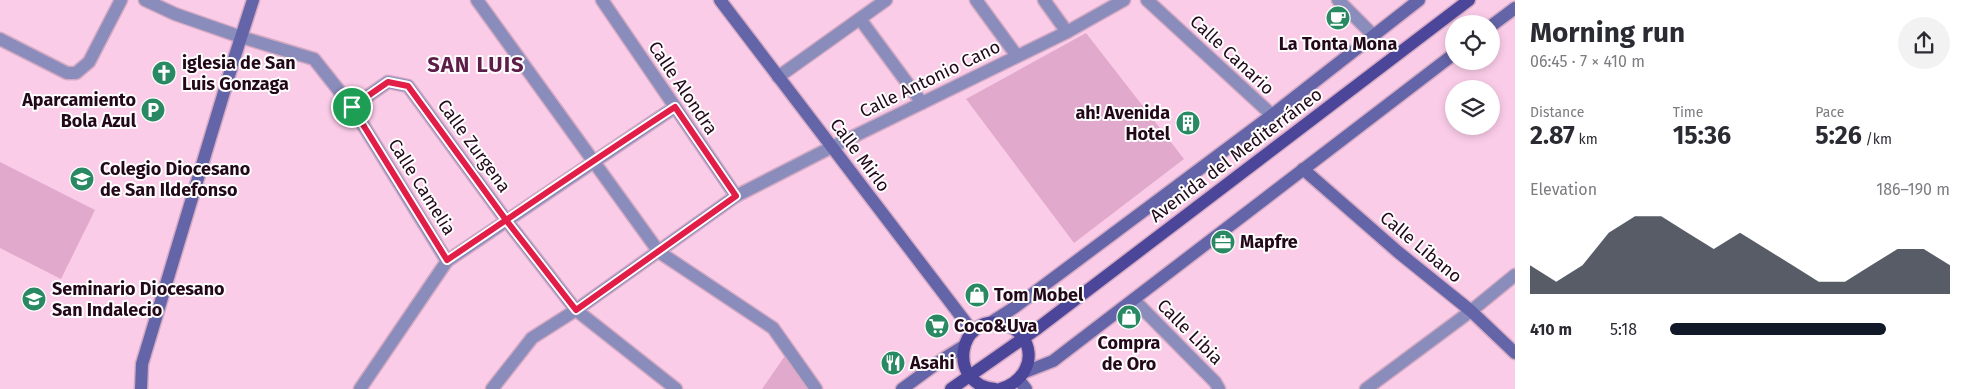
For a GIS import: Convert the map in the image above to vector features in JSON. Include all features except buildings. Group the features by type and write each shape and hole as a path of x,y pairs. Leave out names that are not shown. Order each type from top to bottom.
{"main road":[{"name":"Avenida del Mediterráneo","path":"952,389 1038,328 1469,0"},
{"name":"Avenida del Mediterráneo","path":"964,346 973,332 979,327 990,323"},
{"path":"990,323 1009,326 1017,330 1028,348 1028,354 1014,384"},
{"path":"964,346 962,357 964,367 969,376 977,384 995,389"}],"street":[{"path":"0,39 68,73 76,73 89,62 121,0"},
{"path":"145,0 175,14 241,37 314,59 352,107"},
{"path":"141,389 142,364 253,0"},
{"path":"477,0 659,252 773,328 816,389"},
{"name":"Calle Alondra","path":"602,0 736,196"},
{"name":"Calle Mirlo","path":"720,0 973,332"},
{"path":"778,77 886,0"},
{"path":"976,0 1017,56"},
{"path":"1044,0 1067,32"},
{"name":"Calle Antonio Cano","path":"498,387 532,338 576,310 736,196 1067,32 1124,0"},
{"name":"Calle Canario","path":"1147,0 1272,115"},
{"path":"1338,0 1373,35"},
{"name":"Avenida del Mediterráneo","path":"990,323 1015,307 1272,115 1419,0"},
{"path":"1500,19 1515,8"},
{"path":"860,19 922,103"},
{"path":"1014,384 1053,361 1445,61"},
{"name":"Calle Zurgena","path":"352,107 388,82 408,86 506,220 576,310 676,389"},
{"name":"Calle Camelia","path":"352,107 447,260"},
{"path":"360,389 447,260 675,107"},
{"name":"Calle Líbano","path":"1303,169 1398,252 1471,311 1515,353"},
{"path":"1366,389 1471,311 1515,275"},
{"name":"Calle Libia","path":"1134,300 1216,382 1219,389"},
{"name":"Avenida del Mediterráneo","path":"902,389 964,346"}],"shaded area":[{"path":"1086,33 1184,159 1074,243 966,99"},
{"path":"0,162 95,210 61,279 0,248"},
{"path":"789,350 816,389 762,389"}],"place":[{"name":"La Tonta Mona","path":"1338,18"},
{"name":"iglesia de San Luis Gonzaga","path":"164,73"},
{"name":"Aparcamiento Bola Azul","path":"153,110"},
{"name":"ah! Avenida Hotel","path":"1188,123"},
{"name":"Colegio Diocesano de San Ildefonso","path":"82,179"},
{"name":"Mapfre","path":"1223,242"},
{"name":"Tom Mobel","path":"977,295"},
{"name":"Seminario Diocesano San Indalecio","path":"34,299"},
{"name":"Compra de Oro","path":"1129,317"},
{"name":"Coco&Uva","path":"937,326"},
{"name":"Asahi","path":"893,363"}],"district":[{"name":"SAN LUIS","path":"476,64"}],"route":[{"path":"352,107 388,82 408,86 506,220 576,310 736,196 675,107 594,160 506,220 447,260 352,107"}]}
